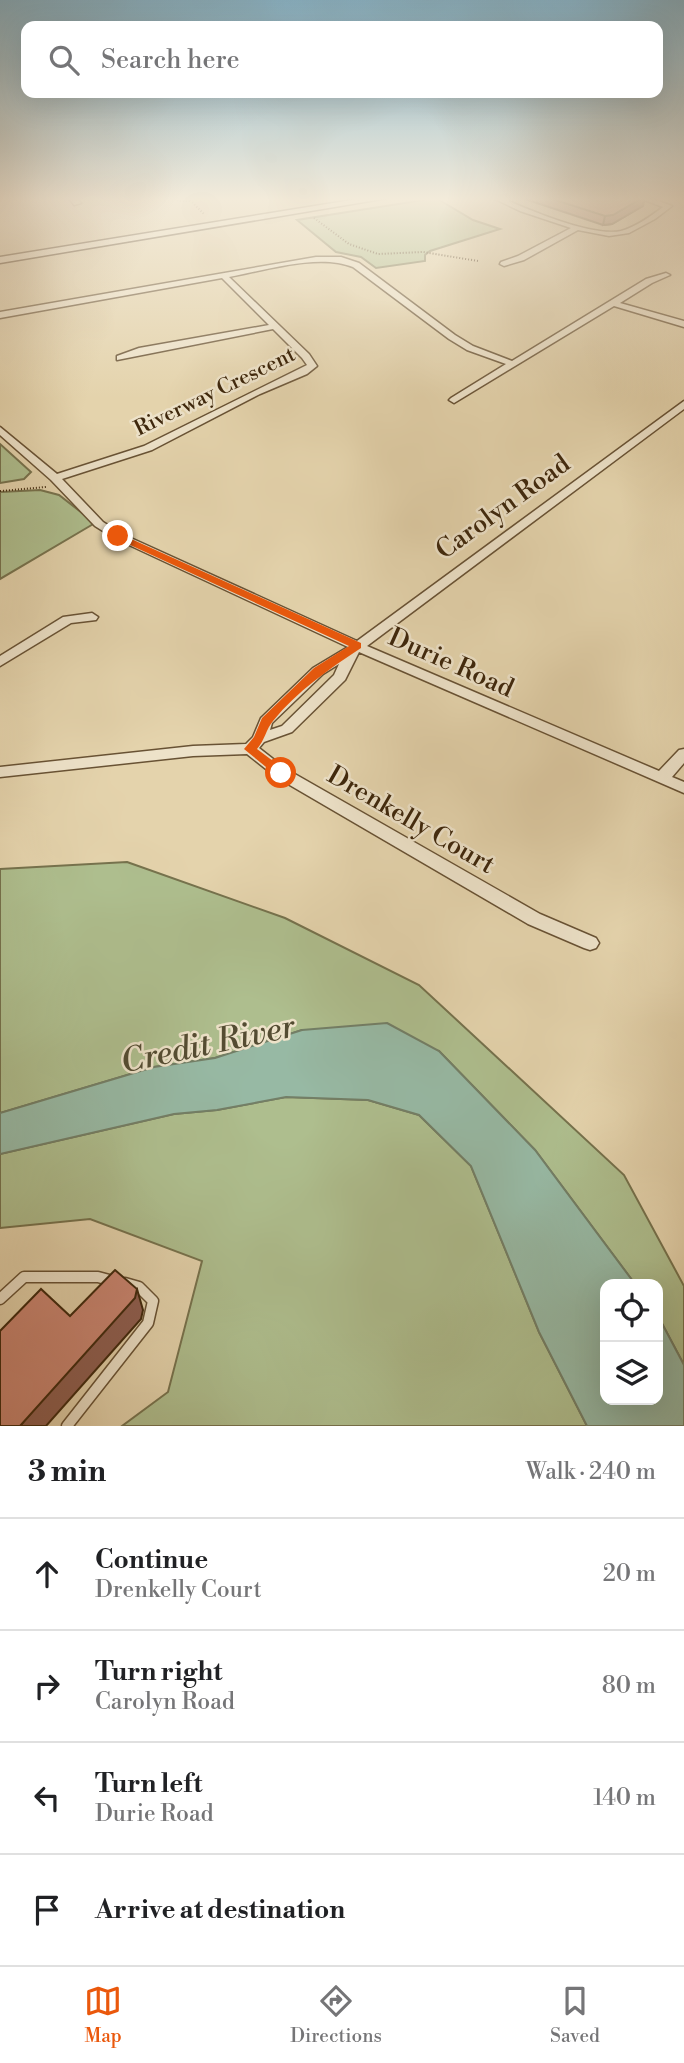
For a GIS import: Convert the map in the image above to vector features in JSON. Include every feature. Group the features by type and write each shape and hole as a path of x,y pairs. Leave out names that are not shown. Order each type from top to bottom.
{"street":[{"path":"0,315 290,265"},
{"path":"355,265 452,337 470,348 513,364"},
{"path":"454,400 649,281 666,275"},
{"name":"Riverway Crescent","path":"57,481 148,448 312,366 306,356 224,276"},
{"path":"612,303 684,324"},
{"path":"120,358 139,351 275,326"},
{"name":"Carolyn Road","path":"255,744 266,721 318,671 354,648 684,404"},
{"name":"Durie Road","path":"0,430 57,481 99,524 118,536 354,648 684,788"},
{"path":"0,662 68,620 92,617"},
{"name":"Carolyn Road","path":"255,744 287,729 340,677 354,648"},
{"path":"0,772 255,744"},
{"name":"Drenkelly Court","path":"255,744 281,773 522,912 590,943"},
{"path":"662,779 684,754"}],"lane":[{"path":"0,1300 24,1277 98,1277 139,1286 153,1301 148,1323 67,1426"}],"path":[{"path":"0,491 39,489 57,481"}],"shaded area":[{"path":"371,265 400,265 376,268"},
{"path":"0,444 31,472 24,479 0,483"},
{"path":"40,490 59,495 95,523 0,579 0,492"},
{"path":"127,862 285,918 419,985 624,1175 684,1286 684,1365 663,1325 663,1279 631,1279 535,1150 439,1051 302,1030 215,1058 154,1067 0,1113 0,869"},
{"name":"Credit River","path":"387,1023 439,1051 535,1150 631,1279 600,1279 600,1405 663,1405 663,1325 684,1365 684,1426 587,1426 539,1332 471,1166 419,1115 368,1100 286,1097 217,1110 174,1114 0,1154 0,1113 154,1067 215,1058 302,1030"},
{"path":"286,1097 368,1100 419,1115 471,1166 539,1332 587,1426 122,1426 168,1392 202,1261 90,1219 0,1228 0,1154 174,1114 217,1110"}],"building":[{"path":"115,1270 137,1289 135,1298 20,1426 0,1426 0,1331 41,1289 70,1316"}],"route":[{"path":"118,536 357,646 318,671 266,721 259,739 250,749 281,773"}]}
